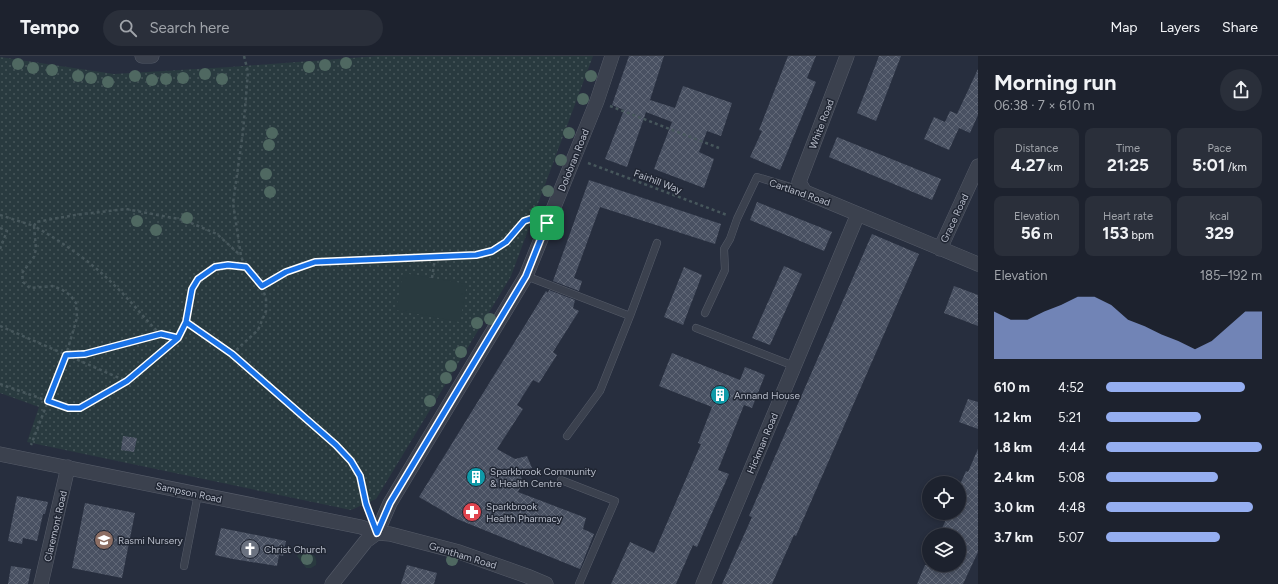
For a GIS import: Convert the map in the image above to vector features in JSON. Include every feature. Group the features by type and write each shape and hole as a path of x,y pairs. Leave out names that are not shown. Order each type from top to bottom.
{"street":[{"path":"142,56 152,56"},
{"name":"Dolobran Road","path":"377,533 390,503 526,276 597,101 612,56"},
{"name":"White Road","path":"805,192 799,182 847,56"},
{"name":"Grace Road","path":"940,249 978,166"},
{"name":"Cartland Road","path":"805,192 978,264"},
{"name":"Hickman Road","path":"702,584 858,214"},
{"name":"Sampson Road","path":"0,454 361,527 377,533"},
{"name":"Claremont Road","path":"41,584 68,467"},
{"path":"332,584 366,541 377,533"},
{"name":"Grantham Road","path":"377,533 390,534 459,552 525,580 546,584"}],"lane":[{"name":"Cartland Road","path":"705,313 725,270 724,250 757,177 805,192"},
{"path":"567,436 600,391 657,243"},
{"path":"526,276 630,316"},
{"path":"696,328 794,366"},
{"path":"561,480 615,501 579,584"},
{"path":"184,566 198,494"}],"path":[{"path":"232,354 258,330 266,311 266,300 262,286 246,267 241,256 233,203 243,132 248,72 244,56"},
{"path":"597,101 719,148"},
{"name":"Fairhill Way","path":"574,158 737,219"},
{"path":"26,460 66,355 77,318 76,304 70,295 61,289 52,286 30,288 23,282 22,273 34,257 36,249 34,226 36,222 126,208 184,220 217,234 241,256"},
{"path":"0,214 34,226 58,239 94,266 113,283 154,329 161,334 178,338"},
{"path":"262,286 286,272 315,262 436,258 476,255 492,251 506,242 524,221 533,218 547,223"},
{"path":"0,228 7,231 0,249"},
{"path":"432,278 436,258"},
{"path":"0,384 68,408 80,408 127,381 178,338 186,322 192,289 198,279 215,267 228,265 246,267"},
{"path":"186,322 232,354 336,445 351,461 360,476 366,504 377,533"},
{"path":"0,326 127,381"},
{"path":"66,355 85,354 161,334"}],"shaded area":[{"path":"378,56 593,56 511,276 376,499 351,510 27,442 39,407 0,393 0,57 114,74"},
{"path":"403,273 467,284 460,322 396,310"},
{"path":"303,550 313,554 316,559 316,565 311,568 306,568 297,556 299,552"}],"building":[{"path":"629,56 664,56 650,100 675,108 683,86 732,103 721,136 707,131 699,152 714,159 704,188 654,169 672,122 646,112 627,167 605,159 624,110 612,105"},
{"path":"788,56 816,56 807,78 816,82 780,170 750,157 762,131 759,130"},
{"path":"879,56 901,56 876,121 857,113"},
{"path":"978,69 978,115 970,133 959,128 949,150 924,139 934,117 945,122 950,111 957,114"},
{"path":"837,137 941,179 932,200 829,157"},
{"path":"589,180 721,224 715,244 600,207 574,278 582,281 579,291 553,281"},
{"path":"757,202 832,232 824,251 750,220"},
{"path":"872,234 919,254 796,536 794,535 772,584 722,584 752,517 749,516"},
{"path":"784,266 802,274 770,345 752,338"},
{"path":"684,267 702,275 683,325 664,317"},
{"path":"954,286 978,295 978,326 944,313"},
{"name":"Sparkbrook Community & Health Centre","path":"549,290 575,300 573,308 579,311 553,352 557,355 539,383 533,380 517,405 523,409 497,449 515,459 527,456 532,468 519,471 523,483 518,492 586,518 583,529 594,534 580,569 457,519 419,497 546,291 548,293"},
{"path":"672,353 740,380 745,367 765,375 752,408 744,405 718,470 729,474 697,547 693,545 676,584 611,584 630,542 654,553 701,444 698,443 712,407 659,386"},
{"path":"968,399 978,402 978,429 959,422"},
{"path":"123,436 137,438 134,452 121,450"},
{"path":"978,449 978,552 963,584 917,584 922,572 966,572 966,528 942,528 946,520 966,520 966,476 964,476 966,471 968,472"},
{"path":"17,496 48,502 45,514 43,514 37,541 23,538 22,544 8,541"},
{"name":"Rasmi Nursery","path":"85,503 135,513 122,578 72,568"},
{"name":"Christ Church","path":"221,528 286,541 283,556 279,555 277,566 215,555"},
{"path":"407,565 437,573 434,584 401,584"},
{"path":"11,566 31,569 28,584 8,584"}],"place":[{"name":"Annand House","path":"720,395"},
{"name":"Sparkbrook Community & Health Centre","path":"476,477"},
{"name":"Sparkbrook Health Pharmacy","path":"472,512"},
{"name":"Rasmi Nursery","path":"104,540"},
{"name":"Christ Church","path":"250,549"}],"route":[{"path":"547,223 526,276 390,503 377,533 366,504 360,476 351,461 336,445 232,354 186,322 178,338 161,334 85,354 66,355 48,401 68,408 80,408 100,398 127,381 178,338 186,322 192,289 198,279 215,267 228,265 246,267 262,286 286,272 315,262 436,258 476,255 492,251 506,242 524,221 533,218 547,223"}]}
